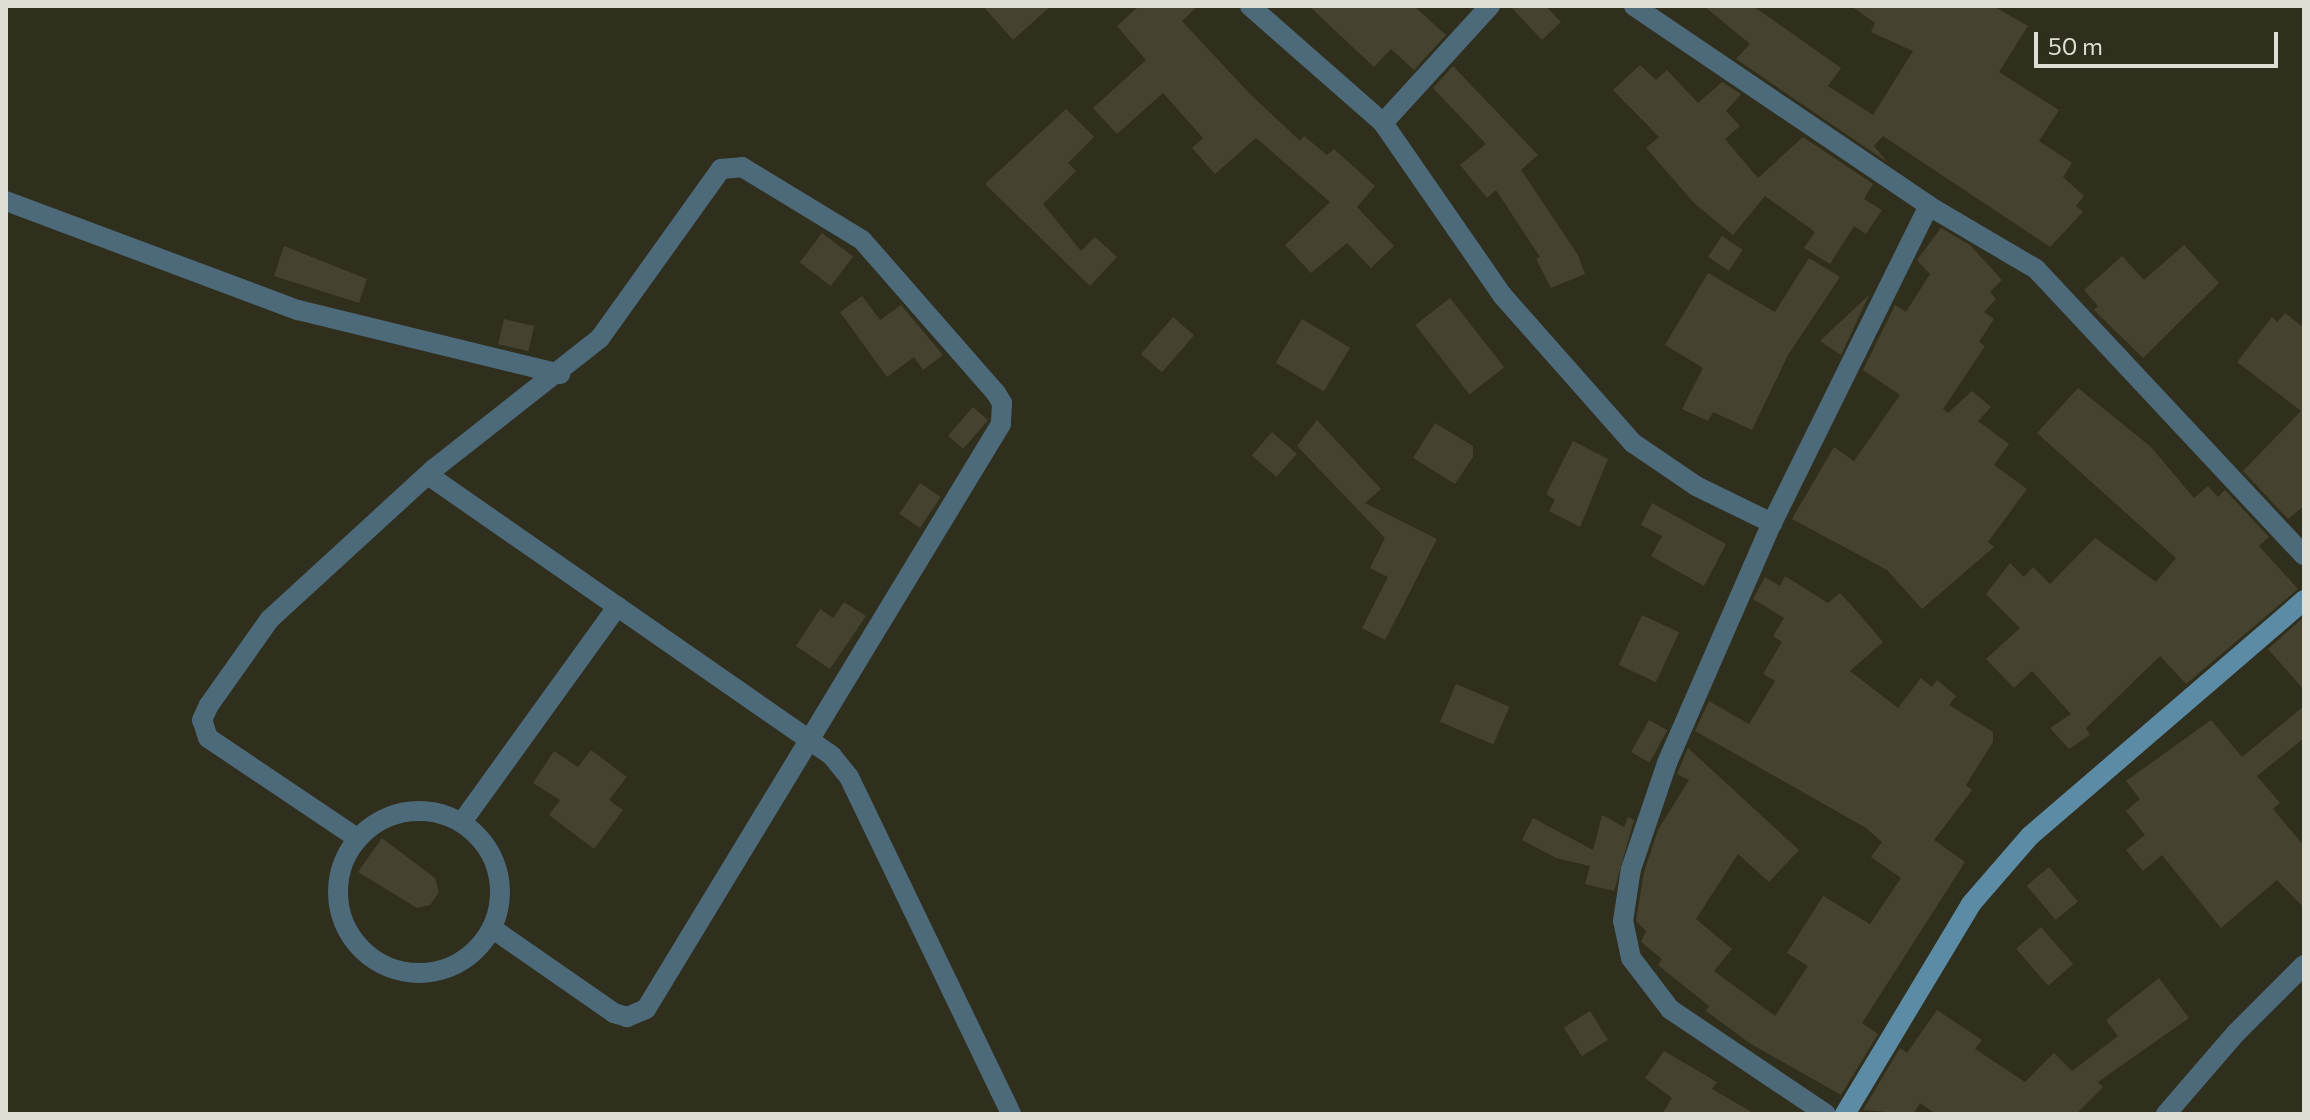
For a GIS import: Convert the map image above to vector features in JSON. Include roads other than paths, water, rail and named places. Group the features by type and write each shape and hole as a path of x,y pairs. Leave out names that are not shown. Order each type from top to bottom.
{"street":[{"path":"1250,6 1383,123 1502,295 1633,443 1696,486 1772,523"},
{"path":"1383,123 1490,6"},
{"path":"1634,6 1929,206 2036,269 2304,555"},
{"path":"357,838 208,738 202,720 270,619 428,475 560,374 619,315 708,180 731,166 862,240 996,393 1002,403 1001,424 638,1015 614,1013 493,929"},
{"path":"6,201 298,310 560,374"},
{"path":"1826,1114 1670,1009 1631,958 1623,921 1631,869 1667,763 1772,523 1929,206"},
{"path":"428,475 808,737 849,777 1011,1114"},
{"path":"1845,1114 1971,904 2030,836 2304,600"},
{"path":"462,822 618,606"},
{"path":"406,811 435,811 462,822 485,842 498,870 501,900 493,929 474,954 448,969 418,974 387,968 361,951 344,925 337,895 341,865 357,838 379,820 406,811"},
{"path":"2166,1114 2304,965"}]}
